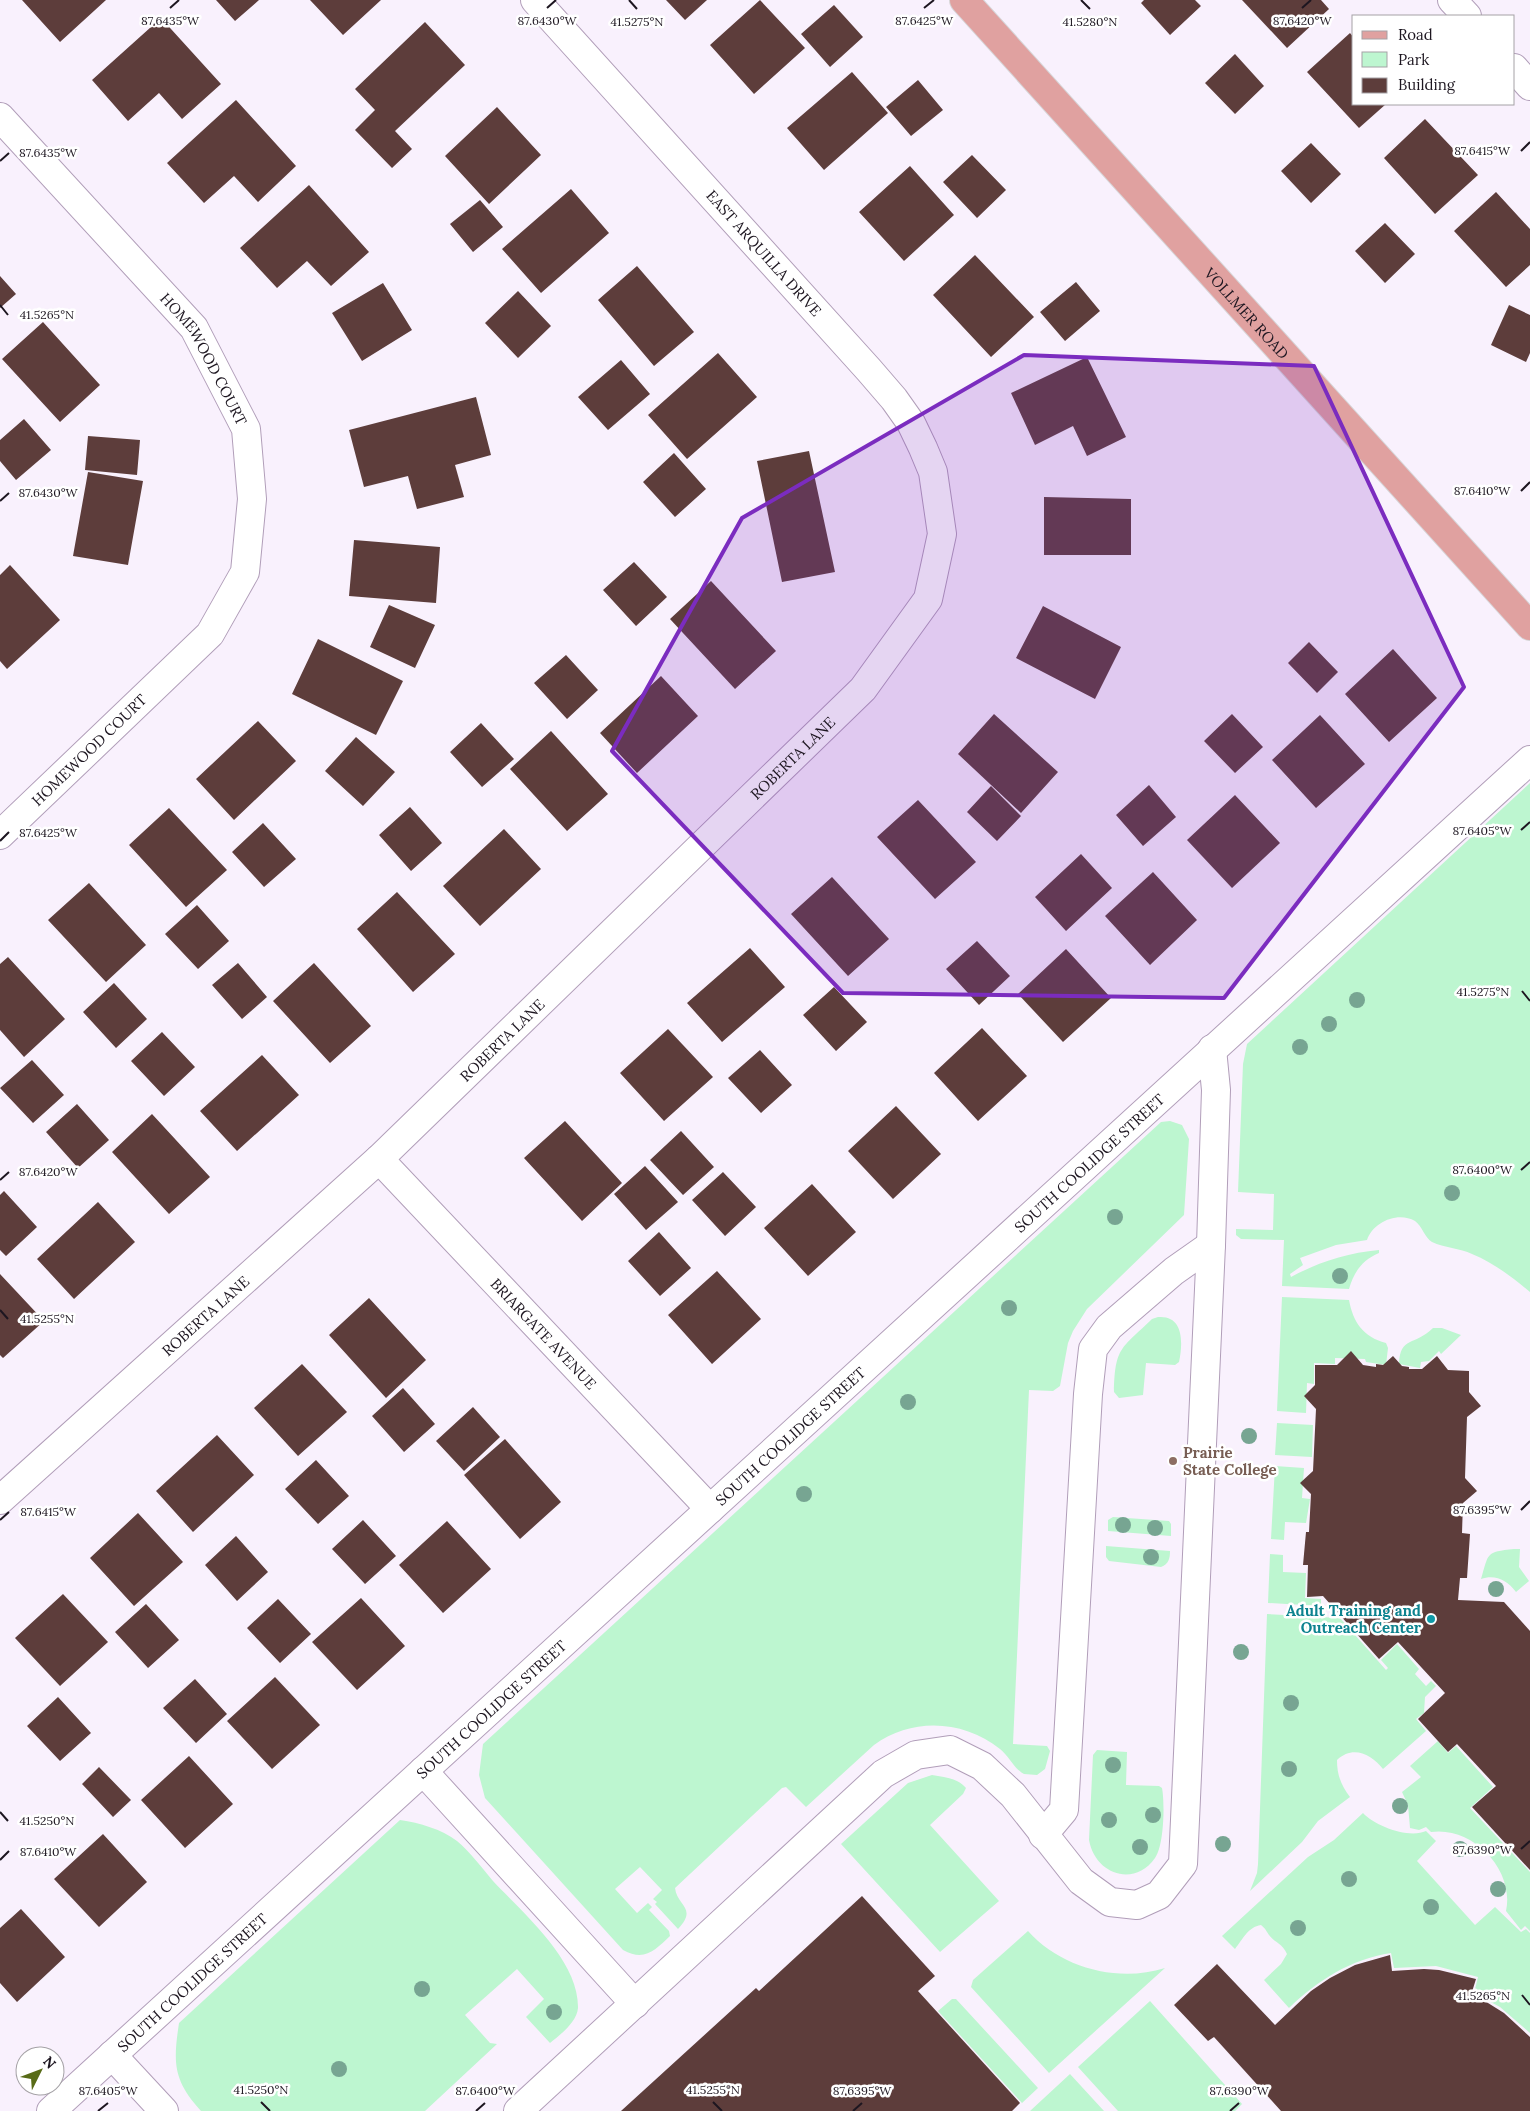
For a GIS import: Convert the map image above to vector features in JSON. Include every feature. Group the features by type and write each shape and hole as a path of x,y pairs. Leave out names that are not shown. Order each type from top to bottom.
{"main road":[{"name":"VOLLMER ROAD","path":"964,0 1530,626"}],"street":[{"name":"EAST ARQUILLA DRIVE","path":"535,0 894,399 911,423 933,472 942,534"},
{"path":"1452,0 1466,15"},
{"path":"1515,69 1530,86"},
{"name":"HOMEWOOD COURT","path":"0,117 194,328 246,429 252,499 246,572 210,634 0,835"},
{"name":"ROBERTA LANE","path":"0,1500 379,1159 863,689 928,599 942,534"},
{"name":"SOUTH COOLIDGE STREET","path":"51,2111 1530,760"},
{"path":"518,2111 884,1774 916,1755 950,1750 982,1766 1013,1795 1081,1881 1110,1902 1137,1905 1159,1895 1183,1864 1211,1245 1216,1090 1212,1049"},
{"name":"BRIARGATE AVENUE","path":"379,1159 710,1509"},
{"path":"1043,1835 1064,1810 1087,1413 1093,1349 1109,1327 1174,1270 1211,1245"},
{"path":"423,1771 635,2004"},
{"path":"112,2055 164,2111"}],"highlighted area":[{"path":"1024,355 1314,366 1464,687 1224,998 843,993 612,751 742,518"}],"green space":[{"path":"1530,783 1530,1292 1488,1262 1467,1252 1432,1242 1415,1221 1401,1217 1380,1223 1367,1240 1336,1245 1300,1258 1303,1265 1290,1274 1291,1277 1312,1267 1344,1256 1379,1250 1379,1253 1363,1263 1353,1277 1349,1289 1282,1286 1284,1240 1241,1239 1236,1235 1236,1229 1273,1230 1274,1194 1238,1192 1243,1064 1247,1044"},
{"path":"1170,1121 1182,1125 1189,1139 1184,1215 1087,1309 1068,1343 1060,1386 1053,1391 1029,1390 1013,1744 1047,1746 1050,1751 1045,1769 1037,1775 1024,1774 1017,1769 1000,1749 986,1739 954,1728 921,1726 889,1736 874,1745 806,1807 786,1787 782,1788 675,1888 686,1912 684,1922 678,1929 655,1904 657,1902 653,1899 662,1890 640,1867 615,1889 637,1913 648,1903 652,1907 649,1910 669,1931 670,1936 654,1950 644,1955 623,1950 485,1798 479,1775 483,1744 1161,1122"},
{"path":"1282,1297 1349,1300 1356,1322 1365,1333 1386,1343 1388,1348 1386,1365 1366,1362 1365,1359 1335,1358 1335,1364 1314,1363 1314,1384 1307,1383 1306,1413 1277,1411"},
{"path":"1158,1317 1167,1318 1177,1325 1181,1339 1179,1362 1175,1365 1146,1363 1143,1395 1119,1398 1114,1392 1118,1357 1133,1337 1152,1319"},
{"path":"1433,1328 1442,1328 1461,1335 1441,1354 1439,1351 1429,1361 1421,1362 1420,1368 1399,1364 1400,1355 1405,1345"},
{"path":"1277,1423 1313,1425 1312,1457 1275,1455"},
{"path":"1275,1466 1304,1468 1302,1498 1310,1499 1306,1523 1285,1522 1284,1540 1271,1539"},
{"path":"1113,1517 1169,1521 1171,1524 1171,1536 1108,1531 1108,1520"},
{"path":"1106,1546 1170,1551 1170,1556 1164,1566 1161,1567 1109,1561 1106,1557"},
{"path":"1520,1549 1519,1567 1529,1581 1516,1592 1509,1584 1500,1579 1491,1577 1481,1579 1485,1564 1490,1555 1498,1551"},
{"path":"1270,1554 1283,1555 1283,1572 1306,1573 1305,1598 1321,1599 1321,1606 1268,1603"},
{"path":"1267,1614 1340,1618 1386,1670 1388,1668 1381,1660 1397,1644 1419,1669 1415,1674 1426,1686 1431,1681 1436,1686 1425,1697 1424,1713 1416,1719 1426,1731 1383,1769 1373,1759 1362,1753 1349,1753 1337,1760 1340,1780 1350,1797 1318,1821 1302,1842 1250,1891 1257,1873 1258,1864"},
{"path":"1438,1741 1448,1753 1456,1746 1493,1787 1470,1808 1530,1872 1530,1931 1525,1926 1521,1930 1506,1911 1507,1896 1504,1881 1497,1866 1488,1854 1462,1836 1447,1832 1431,1832 1426,1827 1419,1830 1410,1828 1408,1805 1402,1792 1421,1777 1410,1766"},
{"path":"1097,1750 1127,1752 1126,1785 1159,1786 1162,1788 1163,1824 1158,1852 1146,1867 1137,1873 1116,1873 1107,1869 1093,1852 1089,1840 1093,1755"},
{"path":"932,1775 955,1780 966,1788 963,1794 930,1825 999,1901 940,1952 841,1844 908,1783"},
{"path":"1363,1813 1368,1818 1393,1830 1411,1833 1426,1831 1436,1841 1417,1861 1475,1925 1495,1907 1521,1932 1526,1929 1530,1933 1530,2033 1500,2007 1474,1993 1478,1977 1436,1966 1394,1968 1391,1953 1362,1960 1336,1972 1312,1988 1289,2008 1264,1980 1281,1964 1287,1954 1283,1948 1271,1938 1261,1925 1249,1931 1235,1949 1222,1936 1308,1857 1334,1840"},
{"path":"400,1820 430,1827 457,1841 547,1938 569,1972 576,1990 578,2008 575,2018 550,2043 526,2017 544,1999 517,1969 465,2015 490,2043 497,2044 425,2111 201,2111 185,2090 177,2070 176,2049 179,2023"},
{"path":"1028,1931 1041,1944 1057,1954 1073,1963 1091,1969 1128,1974 1165,1968 1049,2073 971,1987 973,1980"},
{"path":"952,1999 956,1999 1038,2088 1022,2103 938,2011"},
{"path":"1150,2001 1242,2104 1235,2111 1118,2111 1078,2067"},
{"path":"1070,2074 1104,2111 1030,2111"}],"building":[{"path":"22,0 106,0 60,42"},
{"path":"216,0 259,0 235,21"},
{"path":"310,0 381,0 343,35"},
{"path":"666,0 707,0 685,20"},
{"path":"760,0 805,48 754,94 710,45"},
{"path":"1144,0 1195,0 1201,6 1170,35 1141,3"},
{"path":"1242,0 1321,0 1329,9 1287,48"},
{"path":"834,5 863,37 830,67 801,34"},
{"path":"161,18 221,84 182,119 159,93 128,121 92,80"},
{"path":"425,22 465,65 395,131 412,149 392,168 355,130 375,110 355,89"},
{"path":"1350,33 1352,36 1352,105 1385,105 1359,128 1307,72"},
{"path":"1235,54 1264,86 1235,114 1205,83"},
{"path":"852,72 888,113 824,170 787,128"},
{"path":"918,80 943,110 911,136 886,107"},
{"path":"236,100 296,166 258,202 234,176 204,203 167,163"},
{"path":"497,107 541,155 489,204 445,156"},
{"path":"1425,119 1478,175 1435,214 1384,158"},
{"path":"1311,143 1341,174 1311,203 1281,171"},
{"path":"972,155 1006,190 977,218 943,182"},
{"path":"910,166 954,215 904,261 859,212"},
{"path":"309,185 369,252 331,286 307,261 277,288 240,248"},
{"path":"571,189 609,233 541,293 502,249"},
{"path":"1496,192 1530,229 1530,265 1506,287 1454,231"},
{"path":"480,200 503,227 473,252 450,224"},
{"path":"1385,223 1415,254 1385,283 1355,251"},
{"path":"975,255 1034,317 991,357 933,295"},
{"path":"637,266 694,332 654,366 598,300"},
{"path":"0,276 16,294 0,308"},
{"path":"1076,282 1100,311 1065,341 1040,312"},
{"path":"383,283 412,330 362,361 332,313"},
{"path":"518,291 551,326 518,358 485,323"},
{"path":"1509,305 1530,315 1530,353 1526,362 1491,345"},
{"path":"43,322 100,385 60,422 2,359"},
{"path":"718,353 757,397 687,459 648,415"},
{"path":"1087,357 1126,437 1087,456 1073,426 1035,445 1011,393"},
{"path":"621,360 650,394 608,430 578,397"},
{"path":"476,397 491,455 455,465 464,497 417,509 408,476 364,487 349,430"},
{"path":"24,419 51,450 16,480 0,461 0,440"},
{"path":"88,436 140,440 137,475 85,470"},
{"path":"809,451 835,572 782,582 757,461"},
{"path":"674,453 706,489 675,517 643,482"},
{"path":"88,472 143,481 128,565 73,556"},
{"path":"1044,497 1131,499 1131,555 1044,555"},
{"path":"354,540 440,547 436,603 349,596"},
{"path":"634,562 667,597 636,626 603,590"},
{"path":"10,565 60,620 7,669 0,661 0,575"},
{"path":"711,581 776,651 735,689 670,619"},
{"path":"389,605 435,625 415,668 370,647"},
{"path":"1043,606 1121,647 1095,699 1016,658"},
{"path":"318,639 403,681 376,735 292,694"},
{"path":"1309,642 1338,672 1317,693 1288,663"},
{"path":"1393,649 1437,698 1389,742 1345,694"},
{"path":"566,655 598,690 567,719 534,683"},
{"path":"661,676 698,716 637,773 600,733"},
{"path":"994,714 1058,772 1021,813 958,754"},
{"path":"1232,714 1263,747 1235,773 1204,741"},
{"path":"1320,715 1365,764 1316,808 1272,760"},
{"path":"258,721 296,761 234,820 196,779"},
{"path":"481,723 514,759 482,787 450,752"},
{"path":"551,731 608,794 567,831 510,769"},
{"path":"356,737 395,772 363,806 325,771"},
{"path":"1149,785 1176,817 1143,846 1116,815"},
{"path":"991,786 1021,816 997,841 967,812"},
{"path":"1235,795 1280,843 1232,888 1187,840"},
{"path":"918,800 976,862 935,899 877,837"},
{"path":"410,807 442,843 411,871 379,835"},
{"path":"169,808 227,870 186,907 129,845"},
{"path":"263,823 296,859 264,887 232,852"},
{"path":"504,829 541,869 480,926 443,886"},
{"path":"1081,854 1112,888 1066,931 1035,897"},
{"path":"1153,872 1197,920 1150,965 1105,916"},
{"path":"832,877 889,939 848,976 791,914"},
{"path":"89,883 146,945 106,982 48,920"},
{"path":"397,892 455,954 413,992 357,929"},
{"path":"197,905 229,941 198,969 165,934"},
{"path":"977,941 1010,976 979,1005 946,969"},
{"path":"750,948 785,987 722,1042 687,1003"},
{"path":"1066,949 1111,998 1063,1042 1018,994"},
{"path":"8,957 65,1019 24,1057 0,1030 0,964"},
{"path":"238,963 267,997 242,1019 212,985"},
{"path":"314,963 371,1026 330,1063 273,1001"},
{"path":"114,983 147,1019 116,1048 83,1012"},
{"path":"834,987 867,1022 836,1051 803,1015"},
{"path":"982,1028 1027,1076 978,1121 934,1073"},
{"path":"668,1029 713,1077 664,1121 620,1073"},
{"path":"162,1032 195,1067 164,1096 131,1061"},
{"path":"760,1050 792,1085 761,1113 728,1078"},
{"path":"262,1055 299,1095 237,1151 200,1111"},
{"path":"32,1060 64,1095 33,1123 0,1088"},
{"path":"77,1104 109,1140 78,1168 46,1132"},
{"path":"896,1106 941,1154 893,1199 848,1151"},
{"path":"152,1114 210,1177 169,1214 112,1152"},
{"path":"565,1121 622,1183 582,1221 524,1158"},
{"path":"681,1131 714,1167 683,1195 650,1160"},
{"path":"645,1166 678,1202 646,1230 614,1194"},
{"path":"723,1172 756,1207 725,1236 692,1200"},
{"path":"812,1184 856,1232 808,1276 764,1228"},
{"path":"4,1191 37,1227 6,1256 0,1250 0,1195"},
{"path":"98,1202 135,1242 74,1299 37,1259"},
{"path":"659,1232 691,1268 660,1296 628,1261"},
{"path":"717,1271 761,1319 712,1364 668,1315"},
{"path":"0,1274 44,1321 3,1358 0,1355"},
{"path":"369,1298 426,1360 386,1398 329,1335"},
{"name":"Adult Training and Outreach Center","path":"1351,1351 1363,1365 1376,1367 1376,1364 1383,1365 1393,1356 1402,1366 1409,1367 1409,1369 1422,1369 1437,1356 1448,1370 1469,1371 1469,1392 1481,1406 1467,1417 1465,1478 1477,1491 1463,1503 1462,1533 1470,1534 1467,1578 1460,1578 1458,1600 1504,1602 1530,1631 1530,1870 1472,1807 1496,1786 1457,1744 1448,1752 1418,1719 1445,1693 1398,1642 1379,1659 1323,1596 1307,1597 1308,1565 1303,1565 1306,1532 1309,1532 1311,1494 1300,1483 1313,1471 1316,1409 1304,1396 1315,1385 1315,1365 1337,1365"},
{"path":"302,1364 347,1412 298,1456 254,1408"},
{"path":"403,1388 435,1424 404,1452 372,1416"},
{"path":"473,1407 500,1437 464,1471 436,1441"},
{"path":"217,1435 254,1475 193,1532 156,1491"},
{"path":"505,1439 561,1502 520,1539 464,1475"},
{"path":"316,1460 349,1496 318,1524 285,1489"},
{"path":"138,1513 183,1562 134,1606 90,1558"},
{"path":"363,1520 396,1556 365,1584 332,1549"},
{"path":"447,1521 491,1569 443,1613 399,1565"},
{"path":"236,1536 268,1572 237,1601 205,1565"},
{"path":"63,1594 108,1642 60,1686 15,1638"},
{"path":"361,1598 405,1646 357,1690 312,1642"},
{"path":"278,1599 311,1634 280,1663 247,1628"},
{"path":"146,1604 179,1640 148,1668 115,1632"},
{"path":"275,1677 320,1725 272,1769 227,1721"},
{"path":"195,1679 227,1714 196,1743 163,1708"},
{"path":"58,1697 91,1733 60,1761 27,1726"},
{"path":"189,1756 233,1804 185,1848 141,1800"},
{"path":"99,1767 131,1800 113,1817 82,1784"},
{"path":"103,1834 147,1882 99,1927 54,1879"},
{"path":"862,1896 935,1976 918,1991 1020,2103 1012,2111 621,2111 756,1988 759,1991"},
{"path":"21,1909 65,1957 17,2002 0,1983 0,1928"},
{"path":"1390,1955 1392,1971 1439,1970 1476,1979 1471,1995 1480,1998 1504,2013 1530,2037 1530,2111 1281,2111 1214,2037 1208,2041 1174,2005 1217,1964 1275,2025 1311,1991 1330,1978 1355,1965"}],"place":[{"name":"Prairie State College","path":"1173,1461"},
{"name":"Adult Training and Outreach Center","path":"1431,1619"}]}
